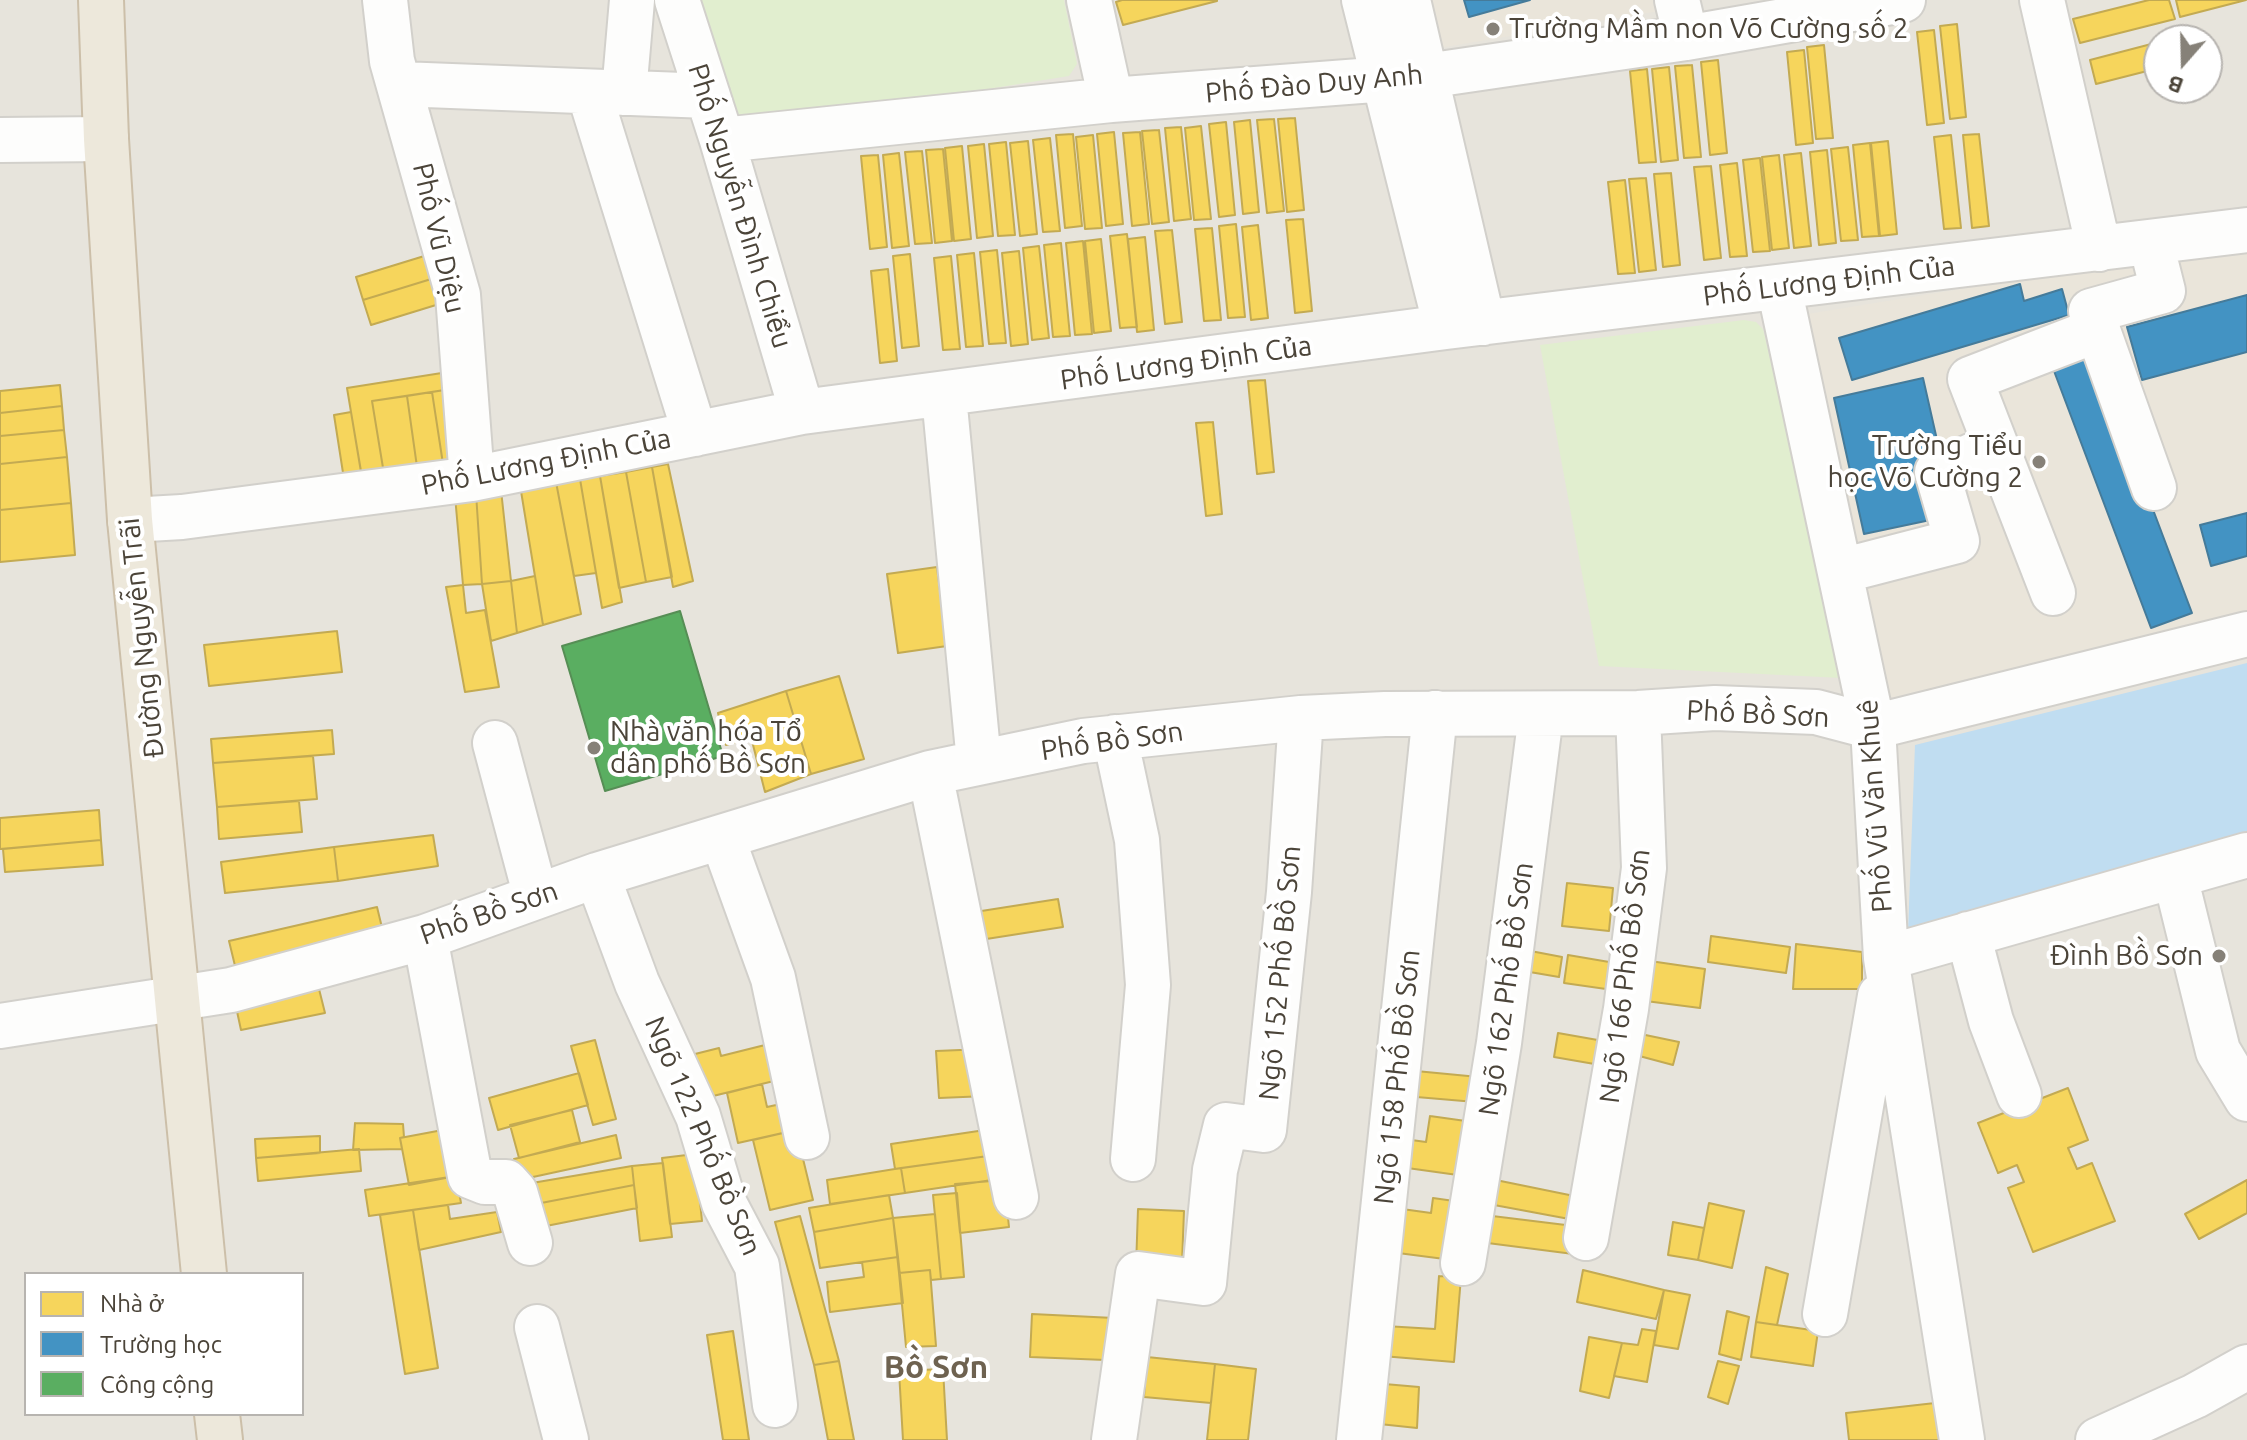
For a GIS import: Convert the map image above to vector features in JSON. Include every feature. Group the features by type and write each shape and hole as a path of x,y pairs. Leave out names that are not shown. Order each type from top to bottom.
{"highway":[{"name":"Đường Nguyễn Trãi","path":"101,0 106,139 130,520 204,1272"},
{"path":"217,1416 220,1440"}],"street":[{"name":"Phố Vũ Diệu","path":"385,0 392,61 458,295 472,479"},
{"path":"632,0 607,93 695,434"},
{"name":"Phố Nguyễn Đình Chiểu","path":"677,0 722,140 802,412"},
{"path":"1089,0 1111,100"},
{"path":"1364,0 1383,78 1464,325"},
{"path":"1408,0 1426,76 1464,325"},
{"name":"Phố Đào Duy Anh","path":"722,140 1111,100 1426,76 1682,19 1903,0"},
{"path":"2042,0 2099,249"},
{"path":"400,84 708,96"},
{"path":"0,140 106,139"},
{"name":"Phố Lương Định Của","path":"130,520 182,517 472,479 802,412 944,396 1464,325 2247,230"},
{"path":"2151,243 2163,291 2091,311 2154,488"},
{"name":"Phố Vũ Văn Khuê","path":"1779,287 1873,727 1886,958 2247,855"},
{"path":"2053,593 1970,379 2097,330"},
{"path":"944,396 979,762"},
{"path":"1841,571 1957,541 1937,472 1995,445"},
{"name":"Phố Bồ Sơn","path":"0,1026 231,990 425,937 597,875 930,773 1115,737 1301,718 1435,713 1638,713 1715,708 1816,712 1873,727 2247,634"},
{"name":"Ngõ 158 Phố Bồ Sơn","path":"1359,1440 1435,713"},
{"name":"Ngõ 166 Phố Bồ Sơn","path":"1586,1238 1626,1009 1644,868 1638,713"},
{"name":"Ngõ 162 Phố Bồ Sơn","path":"1463,1263 1499,1043 1541,715"},
{"name":"Ngõ 152 Phố Bồ Sơn","path":"1114,1440 1138,1274 1204,1283 1215,1170 1226,1125 1264,1130 1289,892 1301,718"},
{"path":"1115,737 1137,840 1148,985 1133,1159"},
{"path":"495,743 536,897"},
{"path":"930,773 1016,1197"},
{"path":"722,837 773,978 807,1137"},
{"name":"Ngõ 122 Phố Bồ Sơn","path":"597,875 637,983 698,1116 724,1203 757,1266 775,1405"},
{"path":"2175,876 2218,1051 2247,1099"},
{"path":"1968,934 1981,990 2019,1095"},
{"path":"425,937 470,1176 485,1182 506,1182 515,1192 530,1243"},
{"path":"1825,1314 1886,958"},
{"path":"1886,958 1962,1440"},
{"path":"537,1327 566,1440"},
{"path":"2098,1440 2195,1396 2247,1367"}],"shaded area":[{"path":"0,0 2247,0 2247,1440 0,1440"},
{"name":"Trường Mầm non Võ Cường số 2","path":"1428,0 1663,0 1665,10 1439,48"},
{"name":"Trường Tiểu học Võ Cường 2","path":"2247,251 2247,610 1902,707 1878,691 1801,315 2090,268"}],"green space":[{"path":"688,0 1064,0 1077,64 1069,76 756,126 730,110"},
{"path":"1744,320 1756,322 1763,329 1845,670 1842,678 1599,666 1540,345"}],"water":[{"path":"2247,663 2247,834 1908,933 1915,745"}],"building: Nhà ở":[{"path":"2149,0 2169,0 2175,19 2143,24 2143,27 2080,43 2073,19"},
{"path":"2176,0 2246,0 2180,17"},
{"path":"1217,1 1123,25 1116,2"},
{"path":"1957,24 1966,117 1950,119 1940,26"},
{"path":"1934,30 1944,123 1927,125 1917,32"},
{"path":"1824,45 1833,138 1816,139 1807,47"},
{"path":"2143,46 2143,72 2096,84 2090,60"},
{"path":"1804,50 1813,143 1796,145 1787,52"},
{"path":"1718,60 1727,153 1710,155 1701,62"},
{"path":"1692,65 1701,157 1684,158 1675,66"},
{"path":"1669,67 1678,160 1661,162 1652,69"},
{"path":"1647,69 1656,162 1639,163 1630,71"},
{"path":"1295,118 1304,210 1287,212 1278,119"},
{"path":"1274,119 1284,211 1267,213 1257,120"},
{"path":"1250,120 1259,212 1243,214 1234,122"},
{"path":"1226,122 1235,215 1219,217 1209,124"},
{"path":"1201,126 1211,219 1194,220 1185,128"},
{"path":"1181,127 1191,219 1174,221 1165,128"},
{"path":"1159,130 1169,222 1152,224 1142,131"},
{"path":"1114,132 1123,224 1106,226 1097,134"},
{"path":"1140,132 1149,224 1132,226 1123,133"},
{"path":"1073,134 1082,226 1065,228 1056,135"},
{"path":"1979,134 1989,226 1972,228 1963,135"},
{"path":"1093,135 1102,228 1085,229 1076,137"},
{"path":"1951,135 1961,228 1944,229 1934,137"},
{"path":"1050,138 1060,231 1043,232 1033,140"},
{"path":"1028,141 1037,234 1020,236 1010,143"},
{"path":"1888,141 1897,234 1880,236 1871,143"},
{"path":"1006,142 1015,235 998,236 989,144"},
{"path":"1870,143 1879,236 1862,237 1853,145"},
{"path":"984,144 993,236 977,238 968,146"},
{"path":"962,146 971,239 954,241 945,148"},
{"path":"1848,147 1858,240 1841,241 1831,149"},
{"path":"943,149 952,241 935,243 926,150"},
{"path":"1827,150 1836,243 1819,245 1810,152"},
{"path":"922,151 932,243 915,244 905,152"},
{"path":"899,153 909,246 892,248 883,155"},
{"path":"1801,153 1811,246 1794,248 1784,155"},
{"path":"878,155 887,247 870,249 861,156"},
{"path":"1779,155 1789,248 1772,250 1762,157"},
{"path":"1760,158 1770,251 1753,252 1743,160"},
{"path":"1737,163 1747,256 1730,257 1720,165"},
{"path":"1711,166 1721,258 1704,260 1694,167"},
{"path":"1671,173 1680,265 1663,267 1654,174"},
{"path":"1646,178 1656,270 1639,272 1629,179"},
{"path":"1625,180 1635,273 1618,274 1608,182"},
{"path":"1303,219 1312,311 1295,313 1286,220"},
{"path":"1236,224 1245,317 1228,318 1219,226"},
{"path":"1258,225 1268,318 1251,320 1242,227"},
{"path":"1212,228 1221,320 1204,321 1195,229"},
{"path":"1172,230 1182,322 1165,324 1155,231"},
{"path":"1127,234 1137,327 1120,328 1110,236"},
{"path":"1145,237 1154,330 1137,332 1128,239"},
{"path":"1101,239 1111,331 1094,333 1085,241"},
{"path":"1083,241 1092,334 1075,335 1066,243"},
{"path":"1061,243 1070,336 1053,337 1044,245"},
{"path":"1039,246 1049,338 1032,340 1023,248"},
{"path":"997,250 1006,343 989,344 980,252"},
{"path":"1019,251 1028,344 1011,346 1002,253"},
{"path":"434,253 441,276 363,300 356,277"},
{"path":"974,253 983,346 966,347 957,255"},
{"path":"910,254 919,346 902,348 893,256"},
{"path":"951,256 960,349 943,350 934,258"},
{"path":"888,269 897,361 880,363 871,271"},
{"path":"441,276 449,301 371,325 363,300"},
{"path":"448,372 451,389 372,401 384,474 362,478 347,388"},
{"path":"1265,380 1274,472 1257,474 1248,381"},
{"path":"60,385 62,406 0,413 0,391"},
{"path":"451,389 465,474 445,477 432,392"},
{"path":"432,392 445,477 419,481 407,396"},
{"path":"407,396 419,481 386,486 372,401"},
{"path":"62,406 64,430 0,436 0,413"},
{"path":"351,412 364,489 346,492 334,415"},
{"path":"1213,422 1222,514 1206,516 1196,423"},
{"path":"64,430 67,457 0,464 0,436"},
{"path":"67,457 71,503 0,510 0,464"},
{"path":"668,464 693,581 673,587 652,467"},
{"path":"652,467 672,577 646,582 626,472"},
{"path":"626,472 646,582 619,588 600,476"},
{"path":"600,476 622,602 602,608 580,479"},
{"path":"580,479 596,573 574,576 556,482"},
{"path":"556,482 581,614 543,625 520,485"},
{"path":"501,490 511,581 482,584 476,493"},
{"path":"476,493 482,584 463,585 455,496"},
{"path":"71,503 75,555 0,562 0,510"},
{"path":"937,567 947,646 898,653 887,574"},
{"path":"535,576 543,625 517,633 511,581"},
{"path":"511,581 517,633 491,641 482,584"},
{"path":"463,585 466,613 485,610 499,687 465,692 446,587"},
{"path":"337,631 342,672 209,686 204,645"},
{"path":"839,676 864,759 811,774 786,691"},
{"path":"786,691 811,774 765,792 751,737 726,745 718,713"},
{"path":"332,730 334,754 213,763 211,739"},
{"path":"313,756 317,799 217,807 213,763"},
{"path":"299,801 302,832 219,839 217,807"},
{"path":"99,810 101,840 0,849 0,818"},
{"path":"433,835 438,866 338,881 334,847"},
{"path":"101,840 103,865 5,872 3,849"},
{"path":"334,847 338,881 225,893 221,862"},
{"path":"1567,883 1613,888 1609,931 1562,926"},
{"path":"1058,899 1063,927 980,940 975,912"},
{"path":"377,907 385,940 237,974 229,941"},
{"path":"1711,936 1790,947 1786,973 1708,962"},
{"path":"1796,944 1862,952 1862,989 1793,989"},
{"path":"1520,949 1562,957 1559,977 1518,970"},
{"path":"1568,955 1621,964 1620,991 1564,983"},
{"path":"1643,960 1705,969 1700,1008 1638,1000"},
{"path":"318,985 325,1013 241,1030 235,1002"},
{"path":"1631,1032 1679,1042 1673,1065 1628,1053"},
{"path":"1558,1033 1609,1042 1606,1066 1554,1057"},
{"path":"595,1040 616,1119 593,1125 571,1046"},
{"path":"781,1041 790,1077 701,1099 691,1055 719,1048 721,1056"},
{"path":"985,1049 987,1096 939,1098 936,1051"},
{"path":"1395,1069 1489,1078 1487,1103 1393,1095"},
{"path":"579,1073 588,1105 498,1130 489,1098"},
{"path":"762,1084 767,1107 790,1102 796,1130 738,1143 727,1093"},
{"path":"2068,1088 2088,1140 2068,1148 2077,1169 2092,1163 2115,1221 2033,1252 2008,1188 2024,1182 2017,1165 1998,1173 1978,1123"},
{"path":"572,1110 580,1142 519,1158 510,1125"},
{"path":"1430,1116 1480,1123 1472,1177 1393,1166 1397,1138 1426,1142"},
{"path":"355,1123 403,1124 404,1137 400,1138 402,1149 353,1150"},
{"path":"448,1129 456,1176 409,1185 400,1138"},
{"path":"796,1130 813,1200 770,1210 753,1140"},
{"path":"985,1130 988,1156 895,1169 891,1144"},
{"path":"616,1135 621,1158 519,1180 514,1159"},
{"path":"320,1136 320,1153 256,1158 255,1139"},
{"path":"359,1149 361,1171 258,1181 256,1158"},
{"path":"695,1154 702,1221 670,1224 662,1158"},
{"path":"988,1156 992,1180 905,1193 901,1168"},
{"path":"663,1163 672,1237 640,1241 632,1166"},
{"path":"632,1166 634,1185 536,1204 532,1183"},
{"path":"901,1168 905,1193 830,1204 827,1180"},
{"path":"456,1176 461,1203 369,1216 365,1190"},
{"path":"1481,1177 1584,1198 1580,1221 1478,1202"},
{"path":"1004,1180 1009,1227 960,1233 955,1184"},
{"path":"2247,1180 2247,1213 2199,1239 2185,1214"},
{"path":"634,1185 637,1208 541,1227 536,1204"},
{"path":"957,1193 964,1277 941,1279 933,1195"},
{"path":"889,1195 893,1218 814,1232 809,1208"},
{"path":"1433,1198 1468,1203 1460,1261 1367,1249 1373,1205 1431,1213"},
{"path":"1709,1203 1744,1211 1732,1268 1698,1260"},
{"path":"448,1205 450,1219 497,1212 501,1232 419,1250 413,1210"},
{"path":"1138,1209 1184,1211 1182,1262 1136,1267"},
{"path":"413,1210 438,1368 405,1374 380,1215"},
{"path":"935,1214 941,1279 931,1280 930,1270 899,1273 893,1218"},
{"path":"1476,1214 1582,1227 1581,1255 1472,1241"},
{"path":"800,1216 839,1361 814,1365 775,1222"},
{"path":"893,1218 898,1257 820,1268 814,1232"},
{"path":"1673,1222 1704,1228 1698,1260 1668,1255"},
{"path":"898,1257 903,1303 830,1312 827,1282 864,1277 862,1262"},
{"path":"1766,1267 1788,1274 1777,1325 1756,1322"},
{"path":"930,1270 936,1346 906,1347 899,1273"},
{"path":"1583,1270 1664,1290 1656,1319 1577,1302"},
{"path":"1439,1276 1461,1277 1454,1362 1382,1356 1385,1326 1435,1329"},
{"path":"1664,1290 1690,1295 1678,1349 1654,1345"},
{"path":"1727,1311 1749,1317 1741,1360 1719,1354"},
{"path":"1032,1314 1114,1318 1131,1361 1030,1357"},
{"path":"1756,1322 1818,1331 1813,1366 1751,1357"},
{"path":"1642,1329 1656,1331 1647,1382 1614,1376 1622,1343 1638,1345"},
{"path":"733,1331 749,1440 723,1440 707,1335"},
{"path":"1589,1337 1622,1343 1609,1398 1580,1391"},
{"path":"1147,1357 1215,1364 1211,1403 1144,1397"},
{"path":"839,1361 854,1440 828,1440 814,1365"},
{"path":"1718,1361 1739,1366 1728,1404 1708,1397"},
{"path":"1215,1364 1256,1369 1248,1440 1207,1440"},
{"path":"943,1369 947,1440 903,1440 899,1371"},
{"path":"1373,1383 1419,1387 1417,1428 1370,1423"},
{"path":"1944,1402 1943,1440 1849,1440 1846,1413"}],"building: Trường học":[{"path":"1464,0 1530,0 1469,17"},
{"path":"2020,284 2024,301 2062,289 2069,315 1852,380 1839,338"},
{"path":"2247,295 2247,352 2142,380 2127,327"},
{"path":"2092,348 2192,613 2151,628 2051,363"},
{"path":"1923,378 1954,515 1864,534 1834,398"},
{"path":"2247,513 2247,556 2211,566 2200,525"}],"building: Công cộng":[{"path":"680,611 723,756 605,791 562,646"}],"place":[{"name":"Trường Mầm non Võ Cường số 2","path":"1493,29"},
{"name":"Trường Tiểu học Võ Cường 2","path":"2039,462"},
{"name":"Nhà văn hóa Tổ dân phố Bồ Sơn","path":"594,748"},
{"name":"Đình Bồ Sơn","path":"2219,956"}],"district":[{"name":"Bồ Sơn","path":"936,1367"}]}
